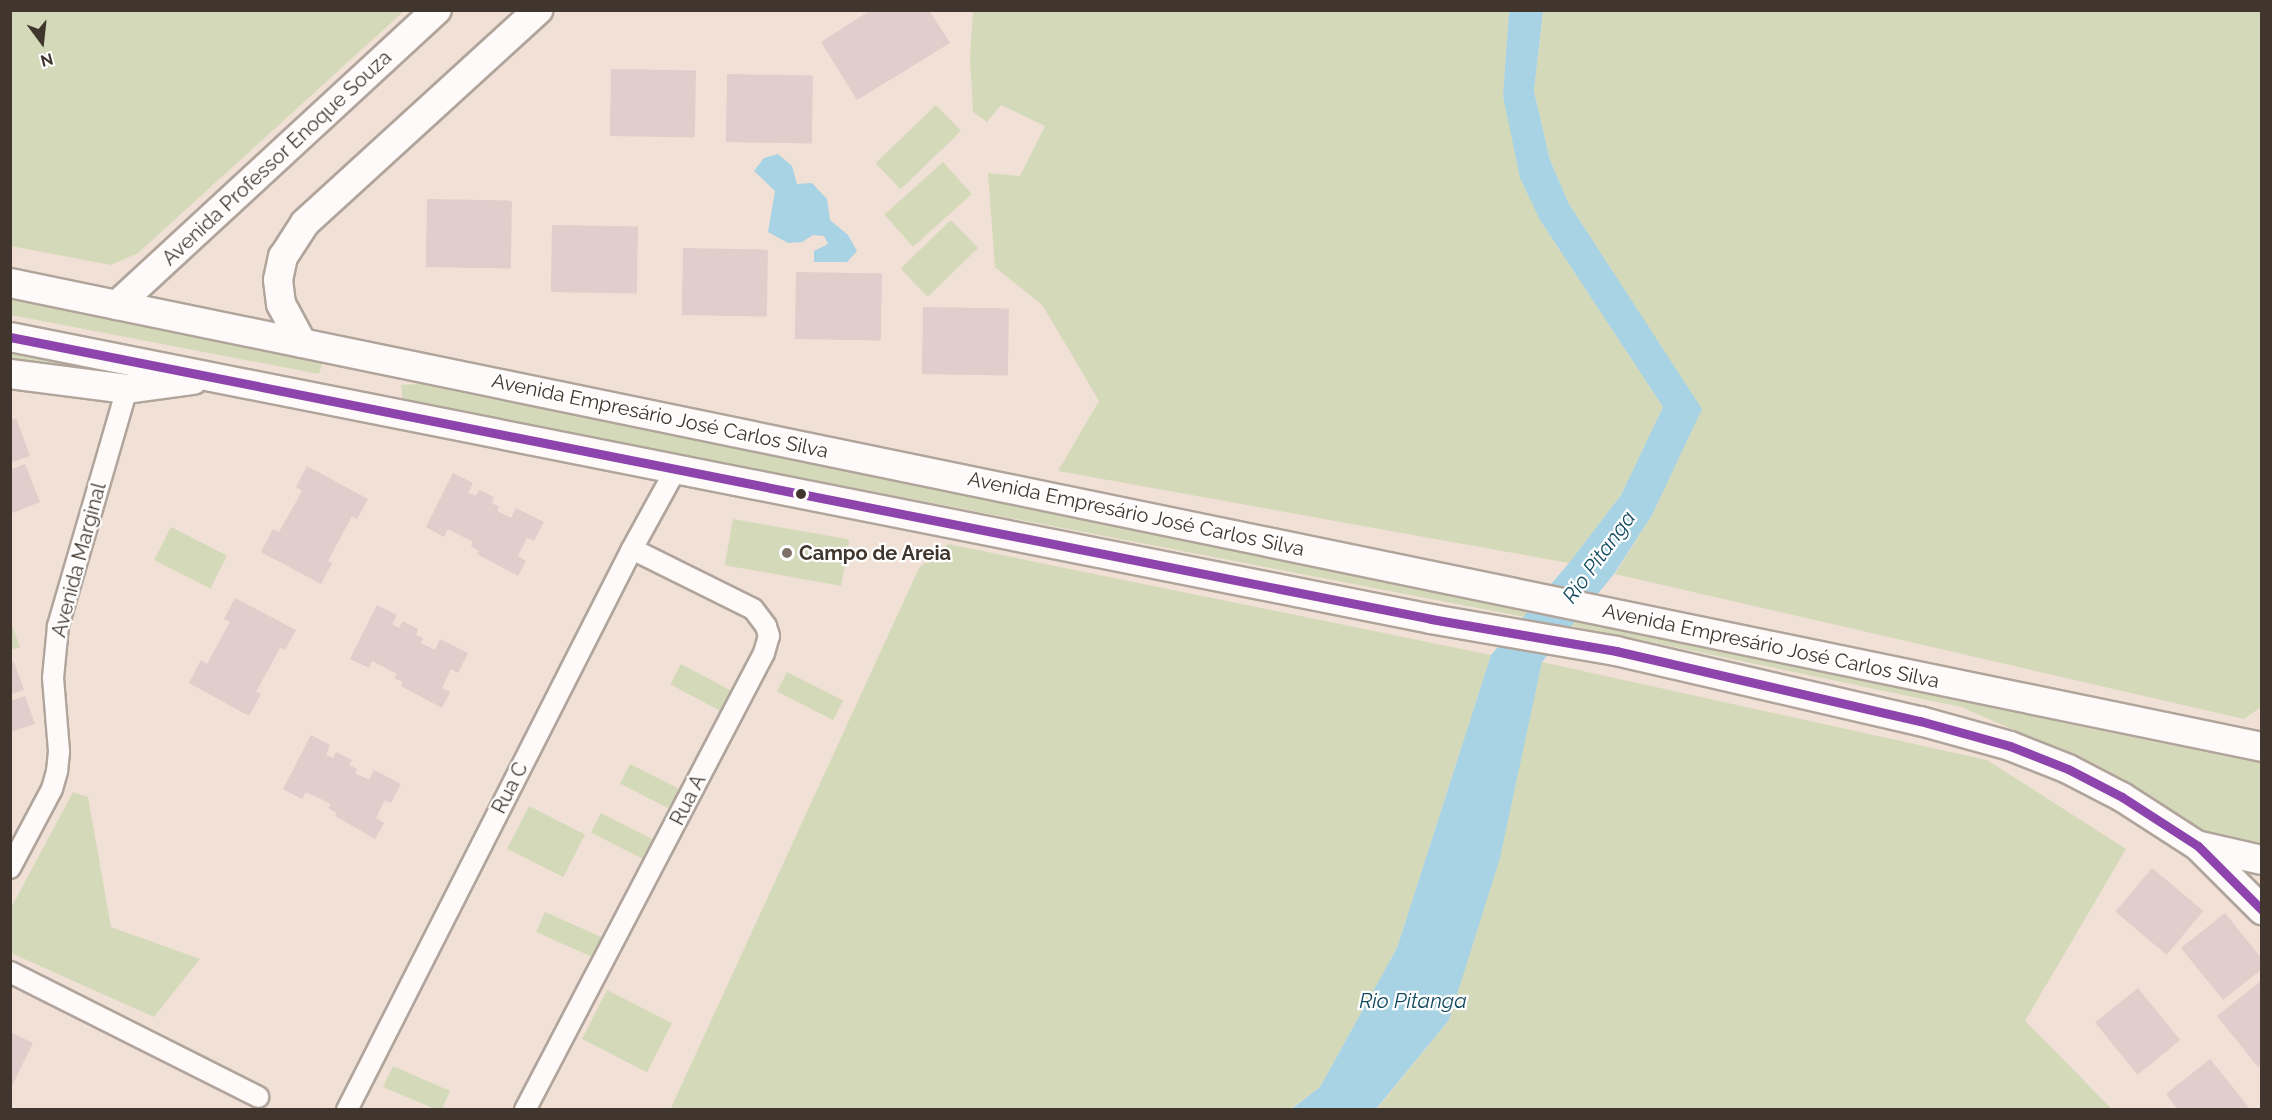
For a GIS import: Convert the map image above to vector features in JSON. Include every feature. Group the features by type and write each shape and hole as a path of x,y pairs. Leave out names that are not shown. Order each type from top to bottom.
{"main road":[{"name":"Avenida Professor Enoque Souza","path":"117,305 437,10"},
{"path":"302,342 281,304 278,280 283,257 305,223 538,10"},
{"name":"Avenida Empresário José Carlos Silva","path":"10,283 1437,575 2261,747"},
{"name":"Avenida Empresário José Carlos Silva","path":"10,337 1431,619 1616,651 1920,721 2010,746 2068,769 2122,797 2198,846 2262,910"},
{"path":"10,374 128,389 169,385 207,377"},
{"path":"2198,846 2262,860"}],"street":[{"name":"Avenida Marginal","path":"10,868 52,789 57,771 59,751 53,678 58,626 128,389"},
{"name":"Rua C","path":"346,1110 632,549 676,469"},
{"name":"Rua A","path":"525,1110 764,653 769,636 766,626 753,609 632,549"},
{"path":"10,972 258,1097"}],"green space":[{"path":"10,11 404,11 138,253 111,265 11,246"},
{"path":"973,11 1509,11 1503,96 1540,220 1663,407 1621,495 1569,563 1058,471 1099,401 1043,306 995,267 988,173 1020,176 1045,126 1001,105 987,122 973,112 970,58"},
{"path":"1543,11 2261,11 2261,707 2244,719 1615,574 1652,515 1701,409 1569,204 1550,160 1534,91"},
{"path":"936,105 961,131 901,189 876,163"},
{"path":"943,162 972,194 913,247 884,215"},
{"path":"951,220 978,248 928,297 901,269"},
{"path":"10,296 323,362 319,374 11,315"},
{"path":"10,348 93,364 51,370 11,363"},
{"path":"419,384 1606,624 2087,728 2261,763 2261,877 2230,845 2077,757 1961,707 1603,632 403,401 401,385"},
{"name":"Campo de Areia","path":"733,519 849,539 841,586 725,565"},
{"path":"171,527 227,556 210,589 154,560"},
{"path":"948,544 1491,655 1397,948 1320,1087 1290,1109 670,1110 919,568"},
{"path":"10,620 20,647 11,650 10,650"},
{"path":"1542,662 1987,760 2126,849 2025,1021 2112,1109 1376,1110 1449,1020"},
{"path":"681,664 736,693 725,713 670,684"},
{"path":"787,672 843,701 833,720 777,692"},
{"path":"630,764 686,793 676,812 620,784"},
{"path":"73,792 88,797 111,927 200,959 154,1017 11,953 11,908"},
{"path":"529,806 585,835 563,877 507,849"},
{"path":"601,813 657,842 647,861 591,833"},
{"path":"545,912 602,937 593,957 536,932"},
{"path":"607,990 672,1023 647,1072 582,1039"},
{"path":"393,1066 450,1091 442,1109 435,1109 383,1087"}],"water":[{"name":"Rio Pitanga","path":"1509,11 1543,11 1534,91 1550,160 1569,204 1702,409 1652,515 1614,574 1542,662 1500,858 1449,1020 1376,1109 1290,1110 1320,1087 1397,948 1491,655 1569,563 1621,495 1663,407 1540,220 1520,178 1503,96"},
{"path":"778,154 792,166 797,184 812,183 827,199 830,220 848,235 857,251 847,262 814,262 814,251 828,244 824,236 813,235 802,242 788,243 768,232 775,191 754,171 764,158"}],"building":[{"path":"871,10 929,10 950,43 857,100 821,42"},
{"path":"611,69 696,70 695,137 610,136"},
{"path":"727,74 813,76 812,143 726,142"},
{"path":"427,199 512,200 511,268 426,267"},
{"path":"552,225 638,227 637,293 551,292"},
{"path":"683,248 768,249 767,316 682,315"},
{"path":"796,272 882,274 881,340 795,339"},
{"path":"923,307 1009,309 1008,375 922,374"},
{"path":"16,418 30,456 10,463 10,420"},
{"path":"25,464 40,502 10,514 10,470"},
{"path":"307,466 368,499 357,519 352,516 328,561 332,563 321,584 261,552 273,529 279,532 302,491 296,487"},
{"path":"453,473 473,483 468,493 476,496 479,490 494,497 492,503 499,507 497,511 511,518 516,508 544,522 534,541 527,538 518,556 526,561 518,576 477,554 479,551 471,546 473,542 448,529 444,537 426,527"},
{"path":"235,598 296,630 285,650 280,648 256,692 261,694 249,716 189,683 201,660 207,664 230,622 224,619"},
{"path":"377,605 397,615 392,624 399,628 403,621 418,629 416,635 423,638 421,643 435,650 440,639 468,653 458,673 451,669 442,688 450,692 442,708 401,686 403,682 394,678 397,674 372,661 369,668 350,659"},
{"path":"14,662 24,690 10,695 10,663"},
{"path":"25,696 35,724 10,732 10,701"},
{"path":"311,735 330,745 326,755 333,758 336,752 352,760 349,765 357,769 355,773 369,780 374,770 401,784 391,803 385,800 376,818 384,823 375,839 335,816 337,813 328,808 331,804 306,792 302,799 283,789"},
{"path":"2152,868 2203,911 2167,955 2115,912"},
{"path":"2225,913 2262,959 2262,969 2223,1000 2181,948"},
{"path":"2262,980 2262,1065 2258,1067 2217,1016"},
{"path":"2138,988 2180,1040 2137,1075 2095,1023"},
{"path":"10,1032 33,1043 10,1090"},
{"path":"2210,1059 2251,1110 2178,1110 2166,1094"}],"transit line":[{"path":"10,337 1431,619 1616,651 1920,721 2010,746 2068,769 2122,797 2198,846 2262,910"}],"place":[{"name":"Campo de Areia","path":"787,553"}]}
